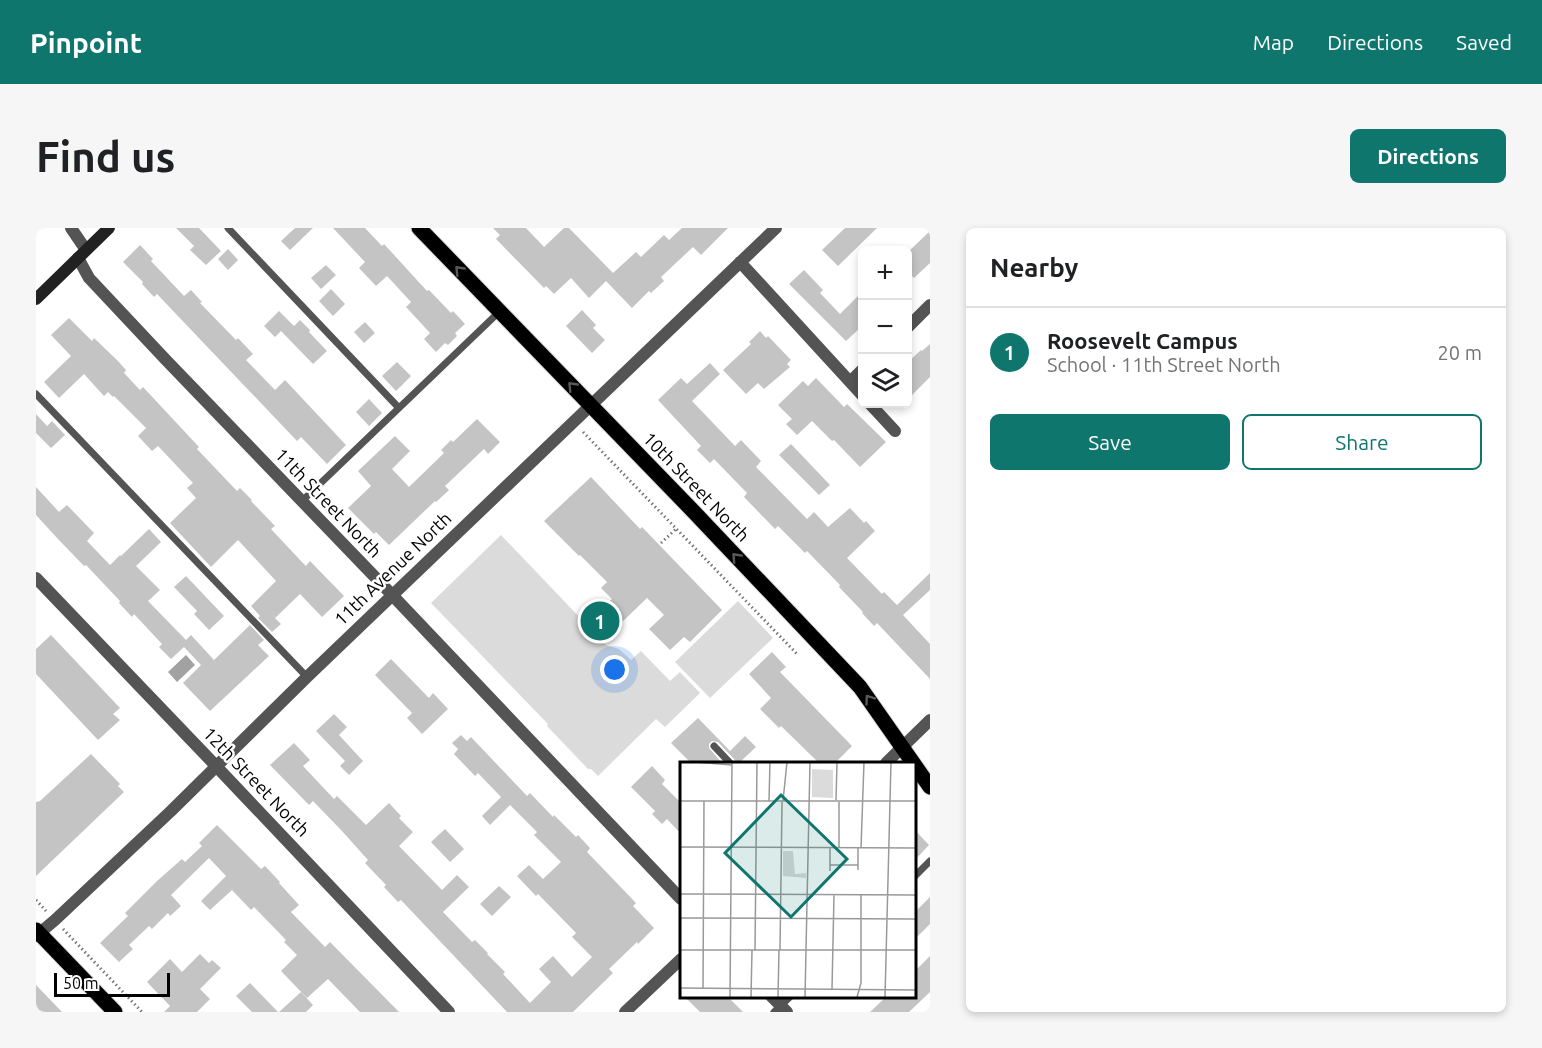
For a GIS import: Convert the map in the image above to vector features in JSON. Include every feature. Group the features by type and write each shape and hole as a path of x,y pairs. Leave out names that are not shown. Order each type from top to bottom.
{"main road":[{"path":"36,298 110,228"},
{"name":"10th Street North","path":"419,228 860,687 913,762"},
{"name":"10th Street North","path":"915,764 930,786"},
{"path":"37,933 115,1012"}],"street":[{"name":"11th Street North","path":"70,228 82,254 89,278 95,285 680,898"},
{"name":"11th Avenue North","path":"37,933 55,920 146,835 307,677 776,228"},
{"path":"740,262 858,391"},
{"path":"912,323 930,305"},
{"path":"850,382 858,374"},
{"path":"874,408 895,431"},
{"name":"12th Street North","path":"36,578 449,1012"},
{"path":"887,762 930,720"},
{"path":"625,1012 680,960"},
{"path":"772,997 780,1010"}],"lane":[{"path":"228,228 399,408"},
{"path":"302,501 499,312"},
{"path":"36,394 307,677"},
{"path":"714,746 729,762"},
{"path":"915,876 930,861"},
{"path":"780,1010 789,997"}],"path":[{"path":"582,431 798,656"},
{"path":"661,543 677,528"},
{"path":"36,900 46,910"},
{"path":"62,928 142,1012"}],"shaded area":[{"path":"501,535 606,645 619,649 631,660 641,651 670,681 680,672 700,693 665,727 656,719 598,776 588,769 547,726 548,724 431,603"},
{"path":"738,601 773,638 710,698 675,662"},
{"path":"186,655 195,665 177,682 168,672"}],"building":[{"path":"176,228 199,228 221,251 206,265 190,250 194,246"},
{"path":"295,228 313,228 290,250 281,241"},
{"path":"333,228 365,228 382,246 384,244 427,291 429,290 465,324 455,333 457,336 436,352 424,339 430,333 406,307 411,302 387,276 376,286 359,268 365,262"},
{"path":"493,228 526,228 544,247 564,228 569,228 613,273 636,252 641,257 664,235 669,240 682,228 728,228 701,255 693,247 661,277 664,281 651,293 649,291 632,308 606,281 589,298 571,278 554,294 546,286 544,288 496,239 500,235"},
{"path":"845,228 877,228 838,266 822,250"},
{"path":"930,231 930,263 914,278 912,276 912,248"},
{"path":"140,245 153,259 151,261 184,296 191,290 202,302 200,303 253,354 246,360 275,390 285,380 346,445 327,464 301,437 297,441 157,294 154,297 123,262"},
{"path":"228,249 238,260 228,270 218,259"},
{"path":"326,265 336,275 321,289 311,278"},
{"path":"804,270 823,290 820,293 840,314 858,296 858,330 846,341 789,284"},
{"path":"331,289 345,304 333,316 319,301"},
{"path":"582,310 596,325 593,328 605,340 592,353 566,326"},
{"path":"279,311 294,326 300,320 327,351 313,364 281,331 275,337 264,326"},
{"path":"69,318 92,341 94,338 118,361 126,370 124,373 140,390 143,387 237,491 240,488 252,500 275,526 271,529 301,561 306,566 310,561 344,596 322,617 300,594 275,618 281,624 272,632 258,618 260,616 251,606 276,581 238,540 211,567 170,523 196,498 187,488 193,483 158,446 152,451 138,436 146,428 114,396 108,392 104,396 84,374 59,398 44,382 71,356 51,335"},
{"path":"365,322 375,333 364,343 354,332"},
{"path":"760,331 766,338 768,336 791,360 787,364 790,367 764,389 758,383 746,394 723,370 751,344 749,342"},
{"path":"930,344 930,377 912,395 912,358"},
{"path":"397,362 411,376 396,391 382,376"},
{"path":"710,363 720,374 692,401 735,446 741,440 761,461 756,467 807,519 814,512 828,527 850,508 864,523 866,521 875,531 847,558 882,594 884,592 897,605 930,573 930,590 903,615 930,644 930,679 877,623 874,626 839,587 840,585 807,551 805,553 778,526 775,529 744,497 747,493 714,459 710,463 697,450 701,446 658,400 681,378 687,384"},
{"path":"816,378 844,407 847,404 886,442 860,467 812,421 797,435 786,424 792,419 778,405 803,381 808,386"},
{"path":"369,399 382,413 369,426 356,412"},
{"path":"36,414 47,426 52,421 65,435 51,448 36,433"},
{"path":"477,419 500,442 488,454 484,449 445,486 449,490 389,545 376,532 374,534 348,508 371,486 358,471 395,436 410,451 392,469 409,487 444,453 441,450 451,440 453,442"},
{"path":"791,444 830,485 819,495 779,455"},
{"path":"591,477 722,610 690,642 684,637 670,650 649,629 664,615 647,598 618,626 601,609 612,599 601,588 607,582 544,521"},
{"path":"36,487 59,512 67,505 94,533 87,541 110,565 149,529 161,542 136,566 160,590 148,601 186,640 191,635 214,660 250,625 264,640 258,645 269,656 210,711 183,683 201,665 184,647 171,659 159,647 162,644 134,614 132,617 86,565 84,566 58,539 36,515"},
{"path":"186,576 224,616 209,630 194,614 197,611 174,587"},
{"path":"51,635 120,708 113,714 120,720 98,740 36,674 36,649"},
{"path":"772,652 786,667 780,672 852,746 836,762 818,762 760,709 771,698 749,674"},
{"path":"391,659 429,698 433,693 448,709 422,734 407,718 412,713 375,675"},
{"path":"334,714 347,727 339,735 363,761 349,775 340,766 345,761 316,731"},
{"path":"698,718 730,751 745,736 756,747 740,762 736,762 718,742 712,741 709,748 721,762 690,762 671,743"},
{"path":"461,735 467,741 471,737 527,796 530,793 553,817 554,815 576,837 578,835 590,848 587,852 636,903 633,906 654,928 609,969 613,973 573,1012 507,1012 401,900 398,902 384,887 386,885 365,863 368,860 342,831 313,801 309,805 270,765 294,743 310,760 303,766 334,799 337,796 366,825 389,803 401,816 399,818 413,832 399,846 442,890 457,875 469,887 443,912 472,942 475,940 488,953 505,972 503,974 530,1003 551,982 539,969 553,956 572,977 592,957 572,937 576,933 517,876 529,865 543,879 561,862 534,835 537,832 510,805 490,825 482,816 501,797 478,773 475,776 454,754 458,749 452,743"},
{"path":"91,754 120,784 118,786 124,792 36,876 36,802 40,801"},
{"path":"652,766 665,780 662,784 680,802 680,833 667,819 662,824 652,814 655,811 631,787"},
{"path":"217,825 261,869 265,866 280,882 299,905 291,912 325,947 330,942 399,1012 360,1012 328,979 307,998 281,971 297,955 284,942 286,940 254,907 251,910 232,890 210,910 201,901 226,876 209,858 171,895 181,906 170,916 168,913 152,929 149,926 129,945 133,949 119,962 100,943 128,916 125,913 157,881 182,859 185,862 202,846 199,843"},
{"path":"445,829 464,849 450,862 431,842"},
{"path":"915,830 929,845 915,860"},
{"path":"499,886 511,897 492,916 480,904"},
{"path":"930,897 930,924 915,939 915,912"},
{"path":"200,954 209,963 212,960 221,968 200,989 210,999 197,1012 164,1012 170,1006 147,982 170,959 182,972"},
{"path":"930,956 930,992 909,1012 870,1012 886,997 915,997 915,971"},
{"path":"250,983 278,1012 252,1012 236,996"},
{"path":"36,985 62,1012 36,1012"},
{"path":"301,992 313,1005 306,1012 279,1012"},
{"path":"685,997 728,997 743,1012 700,1012"}],"place":[{"name":"Roosevelt Campus","path":"600,621"}]}
